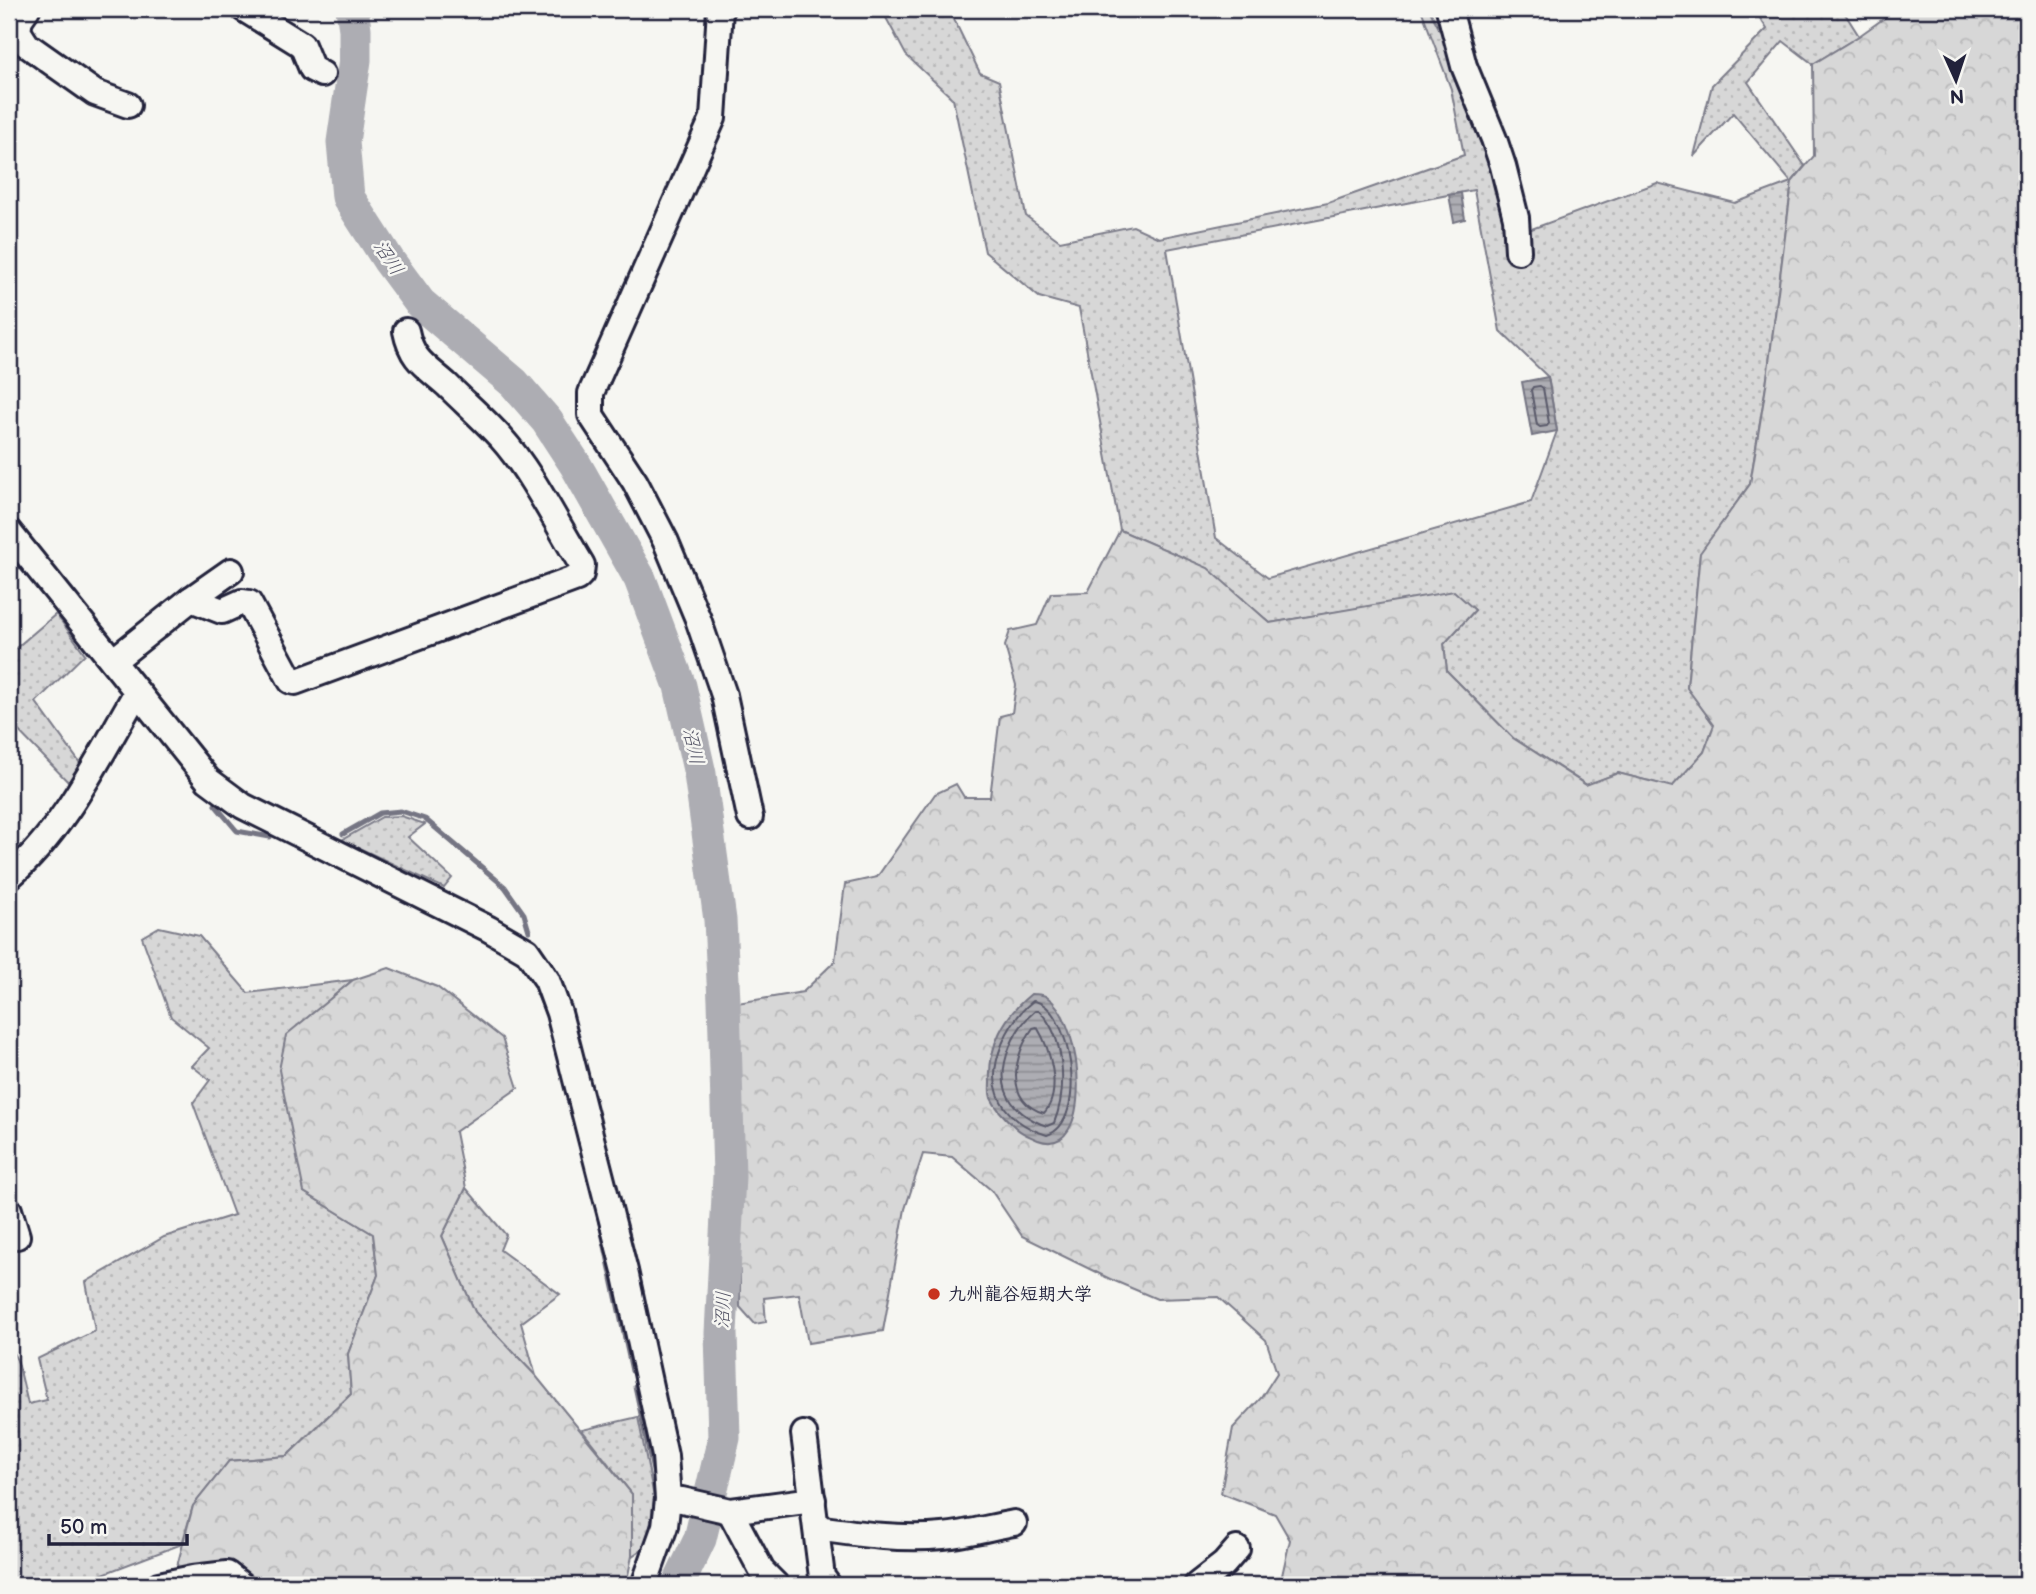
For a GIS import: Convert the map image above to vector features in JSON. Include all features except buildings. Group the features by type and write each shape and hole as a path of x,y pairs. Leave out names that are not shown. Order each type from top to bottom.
{"street":[{"path":"27,9 20,19 18,31 27,46 95,93 128,105"},
{"path":"244,9 302,46 312,69 322,74"},
{"path":"720,9 713,118 591,393 591,415 635,482 666,542 698,618 724,695 750,817"},
{"path":"1449,9 1458,47 1503,166 1516,218 1518,251"},
{"path":"191,599 222,611 242,602 249,603 291,681 295,682 577,578 581,574 582,565 520,463 502,439 419,362 406,331"},
{"path":"9,532 208,780 243,806 489,929 527,951 547,979 559,1013 625,1271 675,1499 644,1585"},
{"path":"113,662 191,599 231,571"},
{"path":"9,877 31,858 71,803 137,692"},
{"path":"9,1210 17,1236"},
{"path":"804,1434 822,1577 828,1585"},
{"path":"675,1499 730,1511 813,1500"},
{"path":"730,1511 762,1571 776,1585"},
{"path":"817,1528 909,1538 947,1536 1014,1523"},
{"path":"1197,1585 1224,1564 1237,1549"},
{"path":"159,1585 227,1574 241,1585"}],"green space":[{"path":"883,9 949,9 980,73 999,81 1026,216 1060,241 1133,226 1159,238 1328,203 1464,155 1451,89 1421,9 1429,9 1444,38 1518,234 1657,183 1735,203 1791,182 1733,113 1694,156 1712,85 1767,29 1754,9 1842,9 1859,36 1813,64 1783,41 1748,82 1805,166 1792,182 1766,386 1750,484 1700,554 1687,687 1714,725 1704,752 1672,787 1618,773 1587,785 1513,738 1447,671 1444,644 1475,610 1454,592 1270,623 1207,568 1120,530 1079,308 1039,297 985,252 953,99 906,55","holes":["1474,190 1500,331 1548,377 1557,431 1531,502 1268,578 1216,538 1167,249"]},
{"path":"1897,9 2027,9 2027,1585 1267,1585 1281,1580 1290,1540 1275,1514 1221,1493 1233,1428 1261,1398 1277,1373 1266,1340 1218,1297 1157,1299 1022,1236 991,1190 952,1157 923,1154 905,1209 883,1331 808,1343 799,1294 764,1298 766,1322 755,1324 740,1307 740,1271 734,1234 737,1003 803,992 835,961 845,884 877,877 935,794 956,784 964,797 990,797 1000,716 1012,713 1016,685 1005,646 1010,631 1037,625 1051,593 1088,592 1120,530 1208,568 1270,623 1454,591 1475,610 1444,644 1447,671 1513,738 1586,785 1618,773 1672,787 1704,752 1714,725 1687,688 1700,553 1750,484 1766,386 1792,182 1814,156 1813,64"},
{"path":"56,614 85,654 36,702 82,766 73,787 9,721 9,645 16,648"},
{"path":"401,816 425,824 408,837 452,878 444,888 342,840 382,817"},
{"path":"159,927 199,936 248,993 353,980 287,1035 304,1192 373,1234 378,1275 348,1354 351,1394 287,1456 229,1461 193,1506 182,1544 74,1585 9,1585 9,1345 18,1362 28,1404 47,1400 37,1359 95,1331 86,1282 164,1237 234,1215 193,1103 210,1080 192,1066 209,1048 171,1017 142,937"},
{"path":"389,968 437,987 502,1038 518,1088 455,1132 466,1188 442,1236 475,1312 536,1376 632,1494 632,1556 626,1585 172,1585 193,1506 229,1461 287,1456 351,1394 348,1354 378,1275 373,1234 304,1192 279,1070 286,1035 353,980"},
{"path":"466,1188 506,1235 500,1250 560,1294 521,1323 536,1376 475,1312 442,1236"},
{"path":"638,1417 654,1497 648,1545 632,1556 632,1494 582,1430"}],"water":[{"path":"1461,193 1465,219 1454,222 1449,195"},
{"path":"1548,377 1557,431 1532,436 1522,382"},
{"path":"1031,994 1045,996 1060,1011 1070,1033 1076,1059 1078,1086 1075,1111 1068,1130 1056,1141 1038,1140 1020,1131 998,1110 990,1094 990,1069 995,1044 1013,1012"}],"waterway":[{"name":"沼川","path":"352,9 355,60 343,142 348,197 420,303 514,383 547,421 575,464 640,579 680,686 700,774 720,920 724,1001 729,1176 721,1333 724,1438 700,1539 678,1585"},
{"path":"215,805 237,831 270,837"},
{"path":"343,834 380,813 401,811 425,819 505,887 524,914 529,931"},
{"path":"537,991 545,1010"},
{"path":"600,1223 632,1371"},
{"path":"635,1386 655,1480"}],"place":[{"name":"九州龍谷短期大学","path":"934,1294"}]}
